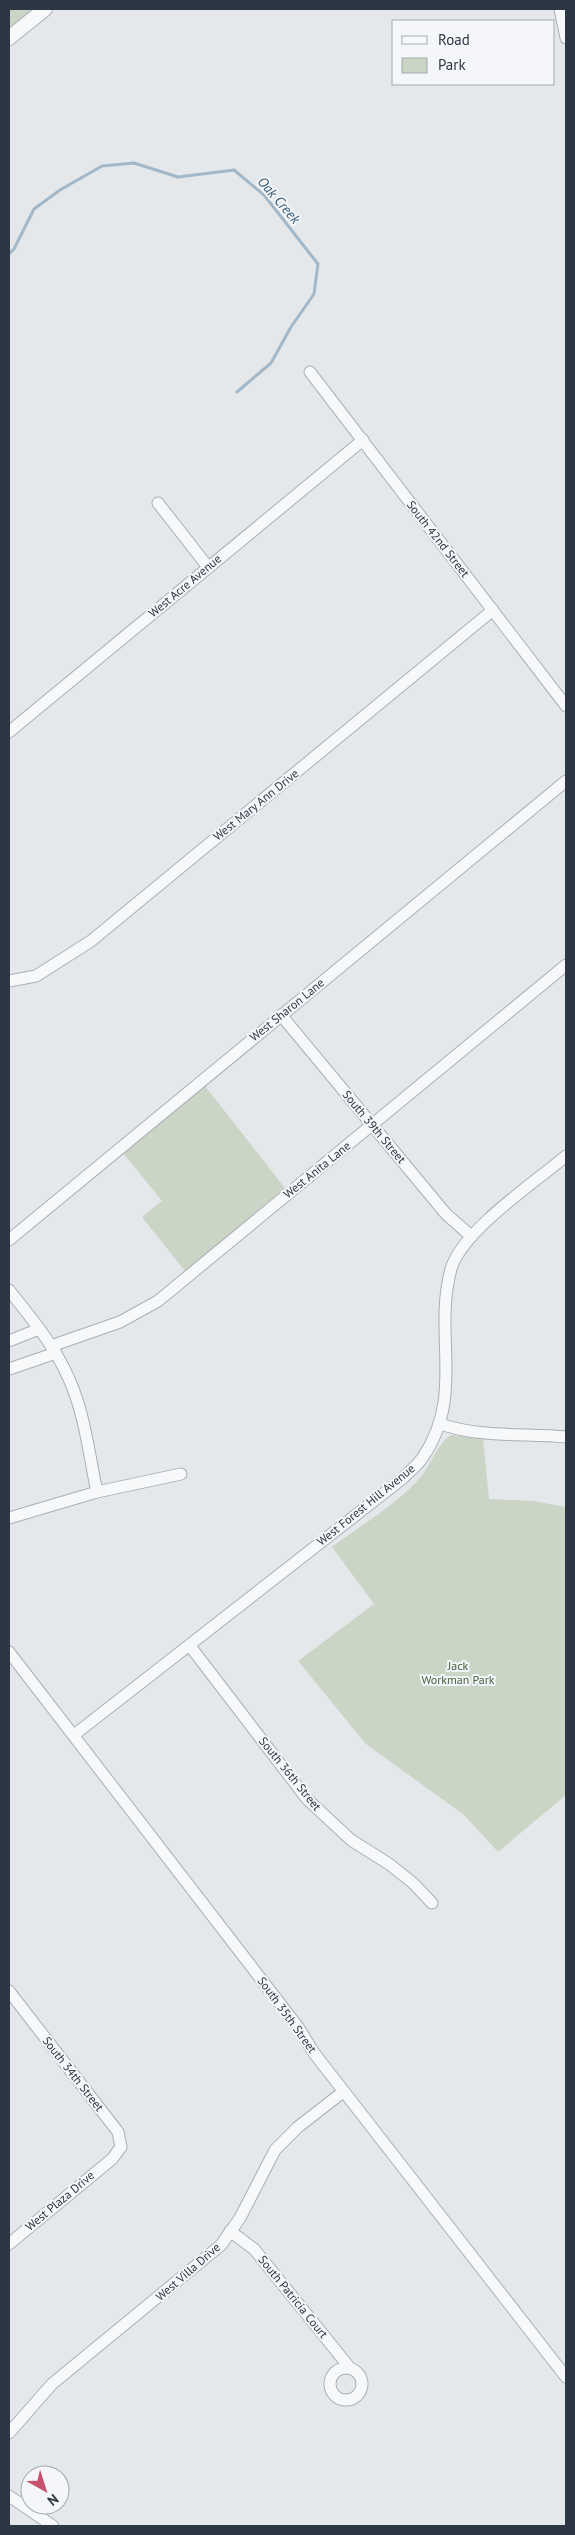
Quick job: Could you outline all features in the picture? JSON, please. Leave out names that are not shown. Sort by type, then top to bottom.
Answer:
[{"type":"street","points":[[9,38],[45,9]]},
{"type":"street","points":[[560,9],[566,38]]},
{"type":"street","name":"South 42nd Street","points":[[310,372],[566,706]]},
{"type":"street","name":"West Acre Avenue","points":[[9,732],[363,440]]},
{"type":"street","points":[[158,503],[208,567]]},
{"type":"street","name":"West Mary Ann Drive","points":[[9,980],[36,976],[91,941],[493,610]]},
{"type":"street","name":"West Sharon Lane","points":[[9,1240],[566,781]]},
{"type":"street","name":"West Anita Lane","points":[[9,1368],[146,1310],[566,965]]},
{"type":"street","name":"South 39th Street","points":[[281,1015],[446,1214],[470,1236]]},
{"type":"street","name":"West Forest Hill Avenue","points":[[74,1735],[402,1479],[423,1458],[441,1424],[447,1383],[445,1317],[452,1268],[470,1236],[566,1156]]},
{"type":"street","points":[[9,1290],[54,1349],[70,1381],[79,1407],[96,1492]]},
{"type":"street","points":[[9,1341],[39,1329]]},
{"type":"street","points":[[441,1424],[480,1434],[524,1433],[566,1437]]},
{"type":"street","points":[[9,1518],[96,1492],[182,1474]]},
{"type":"street","name":"South 36th Street","points":[[190,1646],[307,1799],[324,1818],[351,1840],[389,1864],[413,1883],[432,1903]]},
{"type":"street","name":"South 35th Street","points":[[9,1652],[298,2027],[314,2053],[343,2092],[566,2377]]},
{"type":"street","name":"South 34th Street","points":[[9,1991],[13,2005],[118,2132],[121,2147],[112,2159]]},
{"type":"street","name":"West Villa Drive","points":[[9,2433],[52,2384],[213,2251],[240,2218],[275,2150],[298,2127],[343,2092]]},
{"type":"street","name":"West Plaza Drive","points":[[9,2244],[112,2159]]},
{"type":"street","name":"South Patricia Court","points":[[230,2231],[254,2249],[350,2368]]},
{"type":"street","points":[[9,2496],[53,2526]]},
{"type":"green space","points":[[9,9],[34,9],[9,30]]},
{"type":"green space","points":[[205,1086],[285,1188],[185,1271],[142,1217],[162,1201],[123,1153]]},
{"type":"green space","name":"Jack Workman Park","points":[[452,1435],[483,1439],[489,1499],[533,1501],[566,1507],[566,1795],[498,1852],[464,1815],[366,1744],[298,1661],[374,1604],[332,1547],[404,1494],[423,1474],[444,1441]]},
{"type":"waterway","name":"Oak Creek","points":[[9,254],[14,249],[34,209],[60,190],[102,166],[134,163],[178,177],[234,170],[264,195],[318,264],[314,294],[291,327],[271,363],[237,392]]}]
